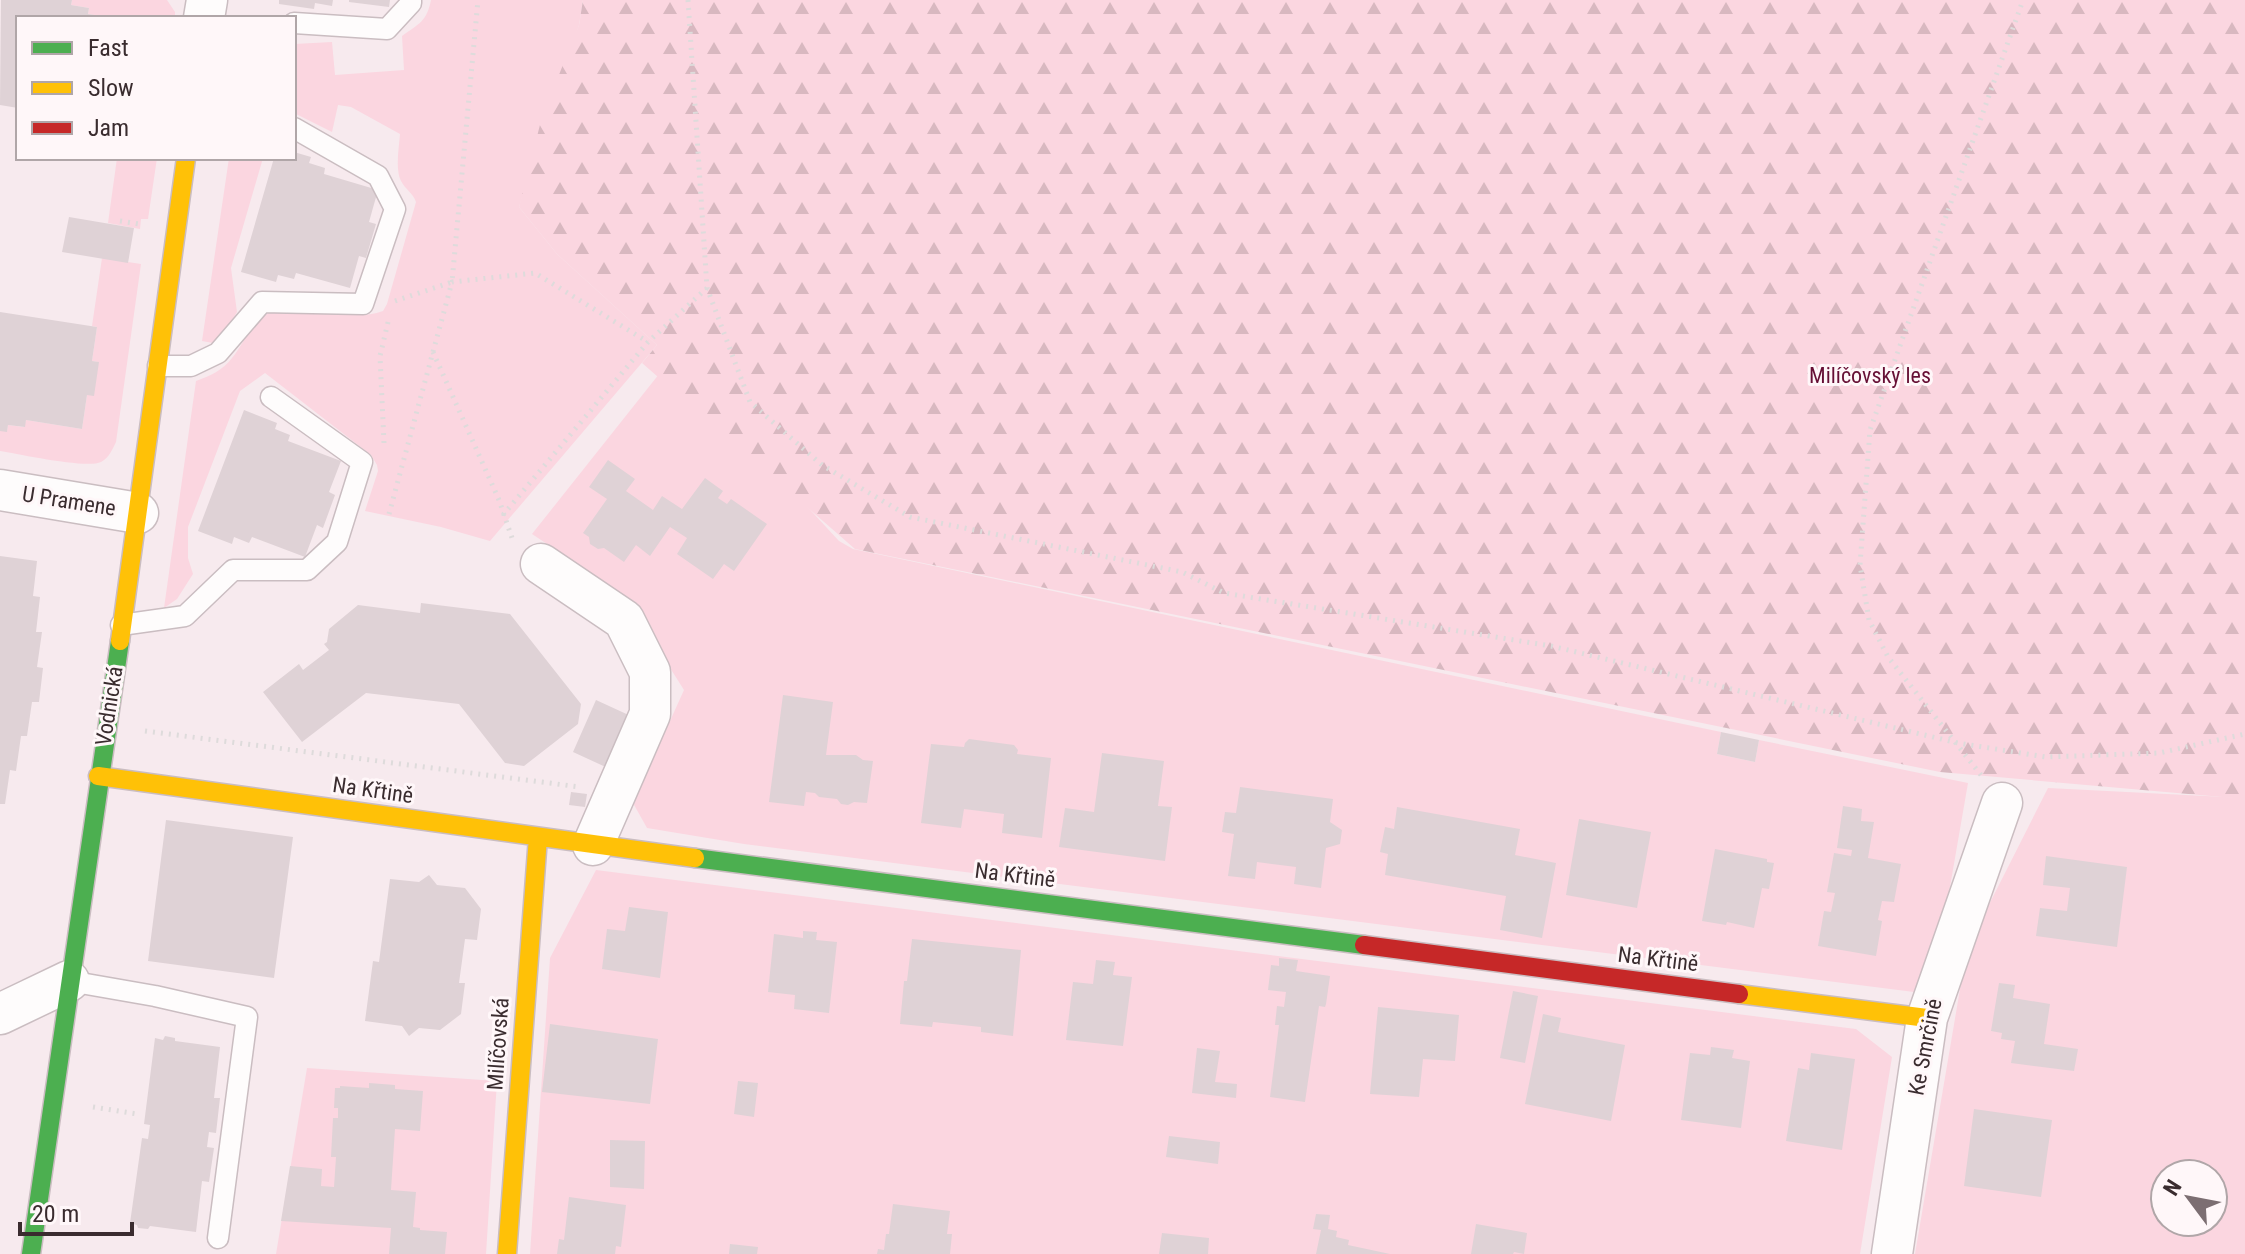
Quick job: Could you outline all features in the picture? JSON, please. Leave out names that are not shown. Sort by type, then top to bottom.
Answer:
[{"type":"street","name":"Vodnická","points":[[31,1254],[186,160]]},
{"type":"street","name":"U Pramene","points":[[0,490],[138,513]]},
{"type":"street","points":[[541,564],[624,620],[650,672],[650,714],[593,845]]},
{"type":"street","name":"Na Křtině","points":[[98,776],[593,845],[1927,1018]]},
{"type":"street","name":"Ke Smrčině","points":[[1892,1254],[1927,1018],[2002,803]]},
{"type":"street","name":"Milíčovská","points":[[507,1254],[538,837]]},
{"type":"street","points":[[0,1014],[69,981]]},
{"type":"lane","points":[[296,23],[387,29],[411,0]]},
{"type":"lane","points":[[158,366],[191,366],[218,353],[262,302],[363,304],[395,209],[378,176],[296,129]]},
{"type":"lane","points":[[121,625],[185,616],[233,570],[307,570],[337,542],[362,462],[271,397]]},
{"type":"lane","points":[[69,981],[247,1017],[218,1238]]},
{"type":"path","points":[[389,514],[452,282],[478,0]]},
{"type":"path","points":[[688,0],[707,288],[750,402],[822,465],[910,517],[1182,572],[1224,593],[1551,646],[1958,743],[2046,757],[2159,753],[2245,734]]},
{"type":"path","points":[[2002,803],[1888,657],[1869,620],[1860,565],[1870,430],[2023,0]]},
{"type":"path","points":[[363,304],[393,302],[452,282],[535,273],[648,342]]},
{"type":"path","points":[[433,352],[503,515],[648,342],[707,288]]},
{"type":"path","points":[[362,462],[382,461],[380,356],[393,302]]},
{"type":"path","points":[[212,739],[617,791]]},
{"type":"green space","points":[[72,0],[167,0],[175,16],[100,16],[88,14],[89,8],[71,5]]},
{"type":"green space","points":[[431,0],[583,0],[579,25],[519,207],[557,254],[657,345],[490,541],[365,511],[378,471],[371,455],[265,373],[240,391],[188,527],[188,558],[193,574],[177,599],[164,608],[196,381],[225,366],[259,320],[272,312],[299,309],[356,315],[383,311],[416,202],[399,176],[400,134],[351,107],[338,105],[332,132],[296,114],[296,44],[332,42],[335,75],[404,70],[402,36],[418,25]]},
{"type":"green space","name":"Milíčovský les","points":[[583,0],[2245,0],[2245,799],[1940,772],[855,549],[642,363],[657,345],[557,254],[519,207],[542,117],[579,25]]},
{"type":"green space","points":[[117,160],[157,160],[148,219],[141,219],[140,229],[108,223]]},
{"type":"green space","points":[[229,160],[262,160],[231,268],[237,312],[223,336],[213,343],[202,341]]},
{"type":"green space","points":[[102,258],[141,264],[116,442],[112,451],[104,460],[93,464],[0,451],[0,430],[7,431],[8,425],[24,427],[26,420],[82,429],[87,395],[98,362],[92,361],[97,327],[92,326]]},
{"type":"green space","points":[[671,359],[839,541],[853,549],[1721,732],[1717,754],[1755,762],[1759,740],[1968,783],[1934,979],[1929,990],[1914,992],[744,844],[647,828],[633,803],[684,690],[624,595],[532,534]]},
{"type":"green space","points":[[2048,788],[2245,798],[2245,1254],[1915,1254],[1967,948]]},
{"type":"green space","points":[[596,870],[1856,1029],[1892,1057],[1860,1254],[530,1254],[550,958]]},
{"type":"green space","points":[[307,1068],[497,1081],[486,1254],[276,1254]]},
{"type":"building","points":[[1,0],[72,0],[71,5],[89,8],[88,14],[101,16],[16,16],[16,108],[0,105]]},
{"type":"building","points":[[279,0],[333,0],[332,6],[315,3],[314,9],[279,4]]},
{"type":"building","points":[[349,0],[390,0],[389,7]]},
{"type":"building","points":[[296,153],[311,157],[309,163],[325,168],[324,174],[378,190],[369,222],[376,224],[366,258],[359,256],[350,288],[296,273],[294,279],[278,275],[276,282],[241,272],[273,160],[296,160]]},
{"type":"building","points":[[69,217],[134,228],[128,263],[62,252]]},
{"type":"building","points":[[0,312],[97,327],[92,361],[99,362],[94,396],[87,395],[82,429],[26,420],[25,427],[8,425],[7,432],[0,431]]},
{"type":"building","points":[[244,410],[277,423],[275,429],[290,435],[288,441],[341,461],[329,492],[335,495],[323,528],[317,525],[305,557],[252,537],[249,543],[234,537],[232,544],[198,531]]},
{"type":"building","points":[[608,460],[635,479],[626,491],[653,510],[662,496],[682,509],[705,478],[723,491],[718,498],[727,504],[731,499],[767,524],[734,571],[724,564],[713,579],[677,554],[687,538],[670,527],[650,556],[636,545],[624,562],[604,548],[598,549],[590,544],[589,537],[583,533],[607,499],[589,487]]},
{"type":"building","points":[[0,556],[37,561],[33,596],[40,597],[36,632],[42,632],[37,667],[43,668],[39,702],[32,702],[27,736],[21,736],[16,771],[10,770],[5,804],[0,804]]},
{"type":"building","points":[[421,603],[510,614],[581,704],[578,724],[524,766],[505,763],[459,704],[366,693],[302,742],[263,692],[299,664],[303,670],[329,650],[324,644],[329,629],[358,605],[420,613]]},
{"type":"building","points":[[783,695],[833,702],[826,755],[856,755],[873,761],[867,803],[841,804],[837,799],[806,792],[804,806],[769,802]]},
{"type":"building","points":[[596,700],[633,717],[610,769],[573,752]]},
{"type":"building","points":[[1721,732],[1759,740],[1755,762],[1717,754]]},
{"type":"building","points":[[969,739],[1014,745],[1017,754],[1051,758],[1042,838],[1002,833],[1004,814],[964,809],[961,828],[921,823],[931,744],[964,747]]},
{"type":"building","points":[[1102,753],[1164,761],[1158,806],[1172,807],[1165,861],[1059,847],[1065,808],[1094,812]]},
{"type":"building","points":[[1240,787],[1333,799],[1330,822],[1342,830],[1340,844],[1326,848],[1321,888],[1294,884],[1296,867],[1257,862],[1255,879],[1228,876],[1234,834],[1222,832],[1225,812],[1236,813]]},
{"type":"building","points":[[571,792],[587,794],[585,807],[569,805]]},
{"type":"building","points":[[1843,806],[1862,809],[1861,821],[1874,822],[1868,858],[1901,864],[1894,902],[1882,901],[1876,956],[1818,946],[1824,911],[1831,912],[1835,893],[1827,892],[1834,853],[1851,856],[1852,850],[1837,848]]},
{"type":"building","points":[[1397,807],[1520,829],[1515,855],[1556,863],[1542,938],[1500,930],[1506,896],[1385,875],[1388,854],[1380,852],[1385,827],[1394,829]]},
{"type":"building","points":[[1579,819],[1651,832],[1637,908],[1566,895]]},
{"type":"building","points":[[166,820],[293,837],[274,978],[148,961]]},
{"type":"building","points":[[1715,849],[1774,863],[1769,889],[1762,888],[1754,928],[1702,921]]},
{"type":"building","points":[[2046,856],[2127,867],[2117,947],[2036,936],[2040,908],[2067,911],[2070,888],[2043,885]]},
{"type":"building","points":[[429,875],[437,885],[465,888],[481,909],[477,940],[465,939],[459,983],[465,983],[461,1014],[440,1030],[419,1028],[409,1036],[402,1026],[365,1021],[373,961],[379,962],[390,879],[419,882]]},
{"type":"building","points":[[629,907],[668,912],[660,978],[602,969],[607,929],[625,931]]},
{"type":"building","points":[[803,931],[817,932],[816,940],[837,942],[829,1013],[794,1009],[795,995],[768,992],[774,934],[803,938]]},
{"type":"building","points":[[912,939],[1021,950],[1013,1036],[981,1032],[981,1027],[933,1022],[932,1027],[900,1024]]},
{"type":"building","points":[[1279,958],[1298,960],[1296,971],[1330,976],[1325,1007],[1319,1006],[1305,1102],[1270,1097],[1279,1025],[1275,1025],[1277,1006],[1284,1007],[1286,992],[1268,990],[1271,965],[1279,966]]},
{"type":"building","points":[[1096,960],[1115,962],[1113,975],[1132,977],[1123,1046],[1066,1040],[1073,982],[1093,984]]},
{"type":"building","points":[[1999,983],[2015,985],[2013,998],[2050,1004],[2044,1044],[2078,1049],[2074,1071],[2011,1063],[2015,1041],[2001,1039],[2002,1033],[1991,1031]]},
{"type":"building","points":[[1513,991],[1538,996],[1525,1063],[1500,1058]]},
{"type":"building","points":[[1378,1007],[1459,1015],[1455,1061],[1423,1059],[1419,1097],[1370,1094]]},
{"type":"building","points":[[1543,1014],[1561,1018],[1558,1032],[1625,1045],[1611,1121],[1525,1104]]},
{"type":"building","points":[[550,1024],[658,1039],[650,1104],[542,1092]]},
{"type":"building","points":[[165,1036],[175,1038],[175,1041],[220,1047],[214,1098],[220,1098],[216,1133],[209,1132],[207,1147],[214,1148],[209,1182],[202,1181],[196,1232],[150,1226],[148,1229],[138,1228],[130,1223],[142,1138],[148,1139],[150,1125],[144,1124],[155,1038],[163,1040]]},
{"type":"building","points":[[1711,1047],[1734,1050],[1732,1058],[1750,1061],[1741,1128],[1681,1120],[1690,1053],[1710,1055]]},
{"type":"building","points":[[1197,1048],[1220,1051],[1215,1082],[1237,1084],[1236,1098],[1192,1093]]},
{"type":"building","points":[[1811,1053],[1855,1059],[1842,1150],[1786,1141],[1798,1068],[1809,1070]]},
{"type":"building","points":[[738,1081],[758,1083],[754,1117],[734,1114]]},
{"type":"building","points":[[369,1083],[423,1091],[420,1131],[395,1129],[391,1190],[416,1192],[413,1227],[447,1232],[445,1254],[389,1254],[391,1228],[281,1221],[290,1166],[322,1169],[321,1186],[334,1187],[336,1157],[331,1157],[333,1118],[338,1118],[338,1108],[334,1108],[335,1088],[369,1088]]},
{"type":"building","points":[[1974,1109],[2052,1120],[2041,1197],[1964,1186]]},
{"type":"building","points":[[1169,1136],[1220,1142],[1218,1164],[1166,1157]]},
{"type":"building","points":[[610,1140],[645,1141],[644,1189],[610,1187]]},
{"type":"building","points":[[569,1197],[626,1205],[621,1247],[616,1246],[615,1254],[557,1254],[559,1239],[564,1240]]},
{"type":"building","points":[[893,1204],[950,1211],[947,1234],[952,1234],[950,1254],[877,1254],[878,1249],[884,1250]]},
{"type":"building","points":[[1316,1214],[1330,1215],[1328,1229],[1337,1231],[1336,1237],[1349,1240],[1348,1245],[1390,1254],[1316,1254],[1321,1230],[1313,1229]]},
{"type":"building","points":[[1476,1224],[1527,1233],[1524,1254],[1471,1254]]},
{"type":"building","points":[[1162,1233],[1209,1238],[1208,1254],[1159,1254]]},
{"type":"building","points":[[730,1244],[758,1247],[757,1254],[729,1254]]},
{"type":"traffic: fast","points":[[31,1254],[120,641]]},
{"type":"traffic: fast","points":[[695,858],[1364,945]]},
{"type":"traffic: slow","points":[[120,641],[186,160]]},
{"type":"traffic: slow","points":[[98,776],[695,858]]},
{"type":"traffic: slow","points":[[507,1254],[538,837]]},
{"type":"traffic: slow","points":[[1739,994],[1927,1018]]},
{"type":"traffic: jam","points":[[1364,945],[1739,994]]}]
